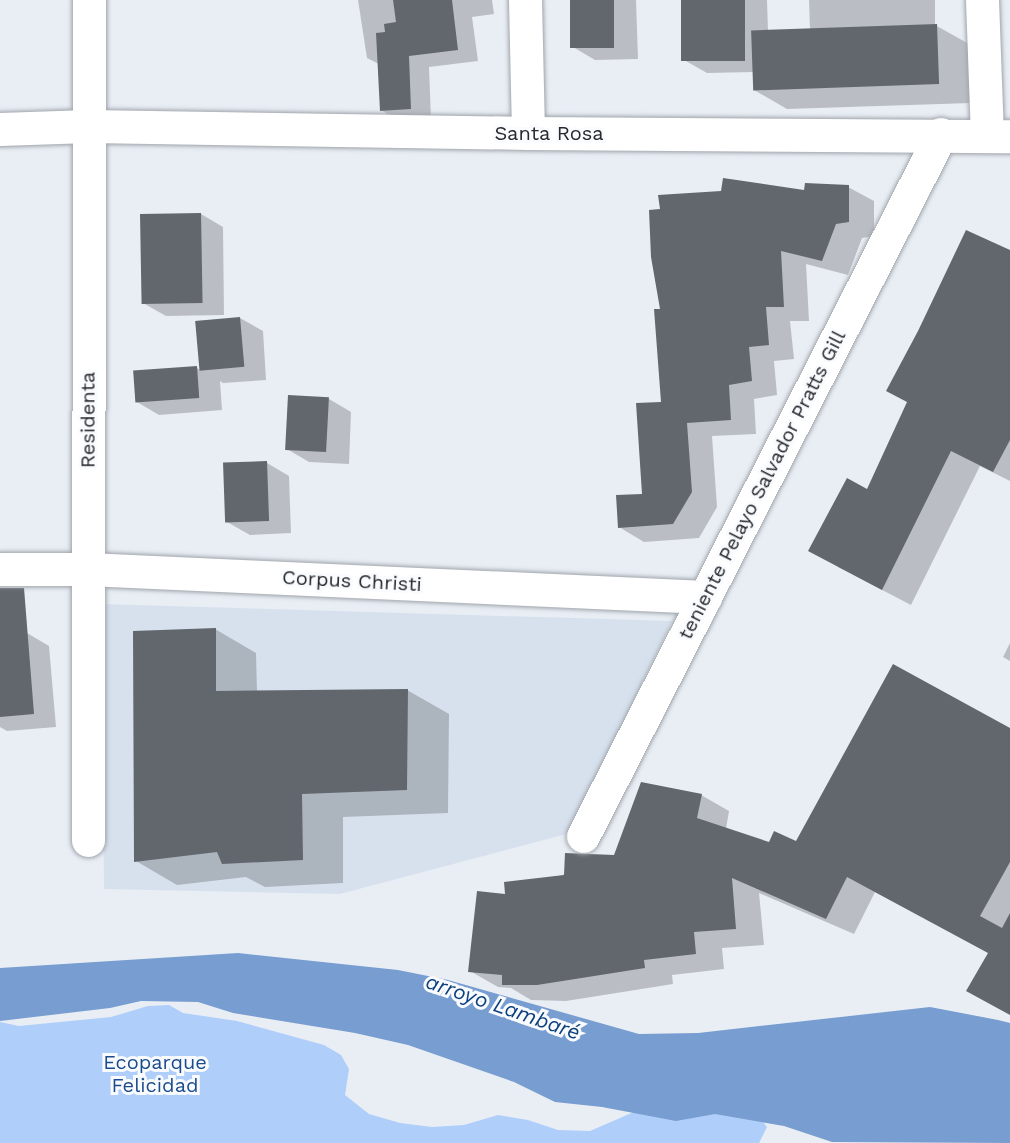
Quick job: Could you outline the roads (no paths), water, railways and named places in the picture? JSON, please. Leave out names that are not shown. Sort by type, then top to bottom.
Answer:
[{"type":"street","name":"Residenta","points":[[88,840],[89,0]]},
{"type":"street","points":[[525,0],[528,133]]},
{"type":"street","points":[[982,0],[998,135]]},
{"type":"street","name":"Santa Rosa","points":[[0,129],[88,126],[528,133],[998,135]]},
{"type":"street","name":"teniente Pelayo Salvador Pratts Gill","points":[[583,836],[940,134]]},
{"type":"street","name":"Corpus Christi","points":[[0,569],[87,569],[705,597]]},
{"type":"water","name":"arroyo Lambaré","points":[[238,953],[398,970],[448,980],[639,1034],[698,1033],[930,1007],[998,1020],[1010,1023],[1010,1143],[832,1142],[784,1126],[715,1114],[676,1121],[602,1107],[555,1102],[514,1082],[408,1045],[355,1033],[233,1013],[198,1002],[141,1001],[110,1008],[0,1021],[0,968]]},
{"type":"park label","name":"Ecoparque Felicidad","points":[[155,1074]]}]
